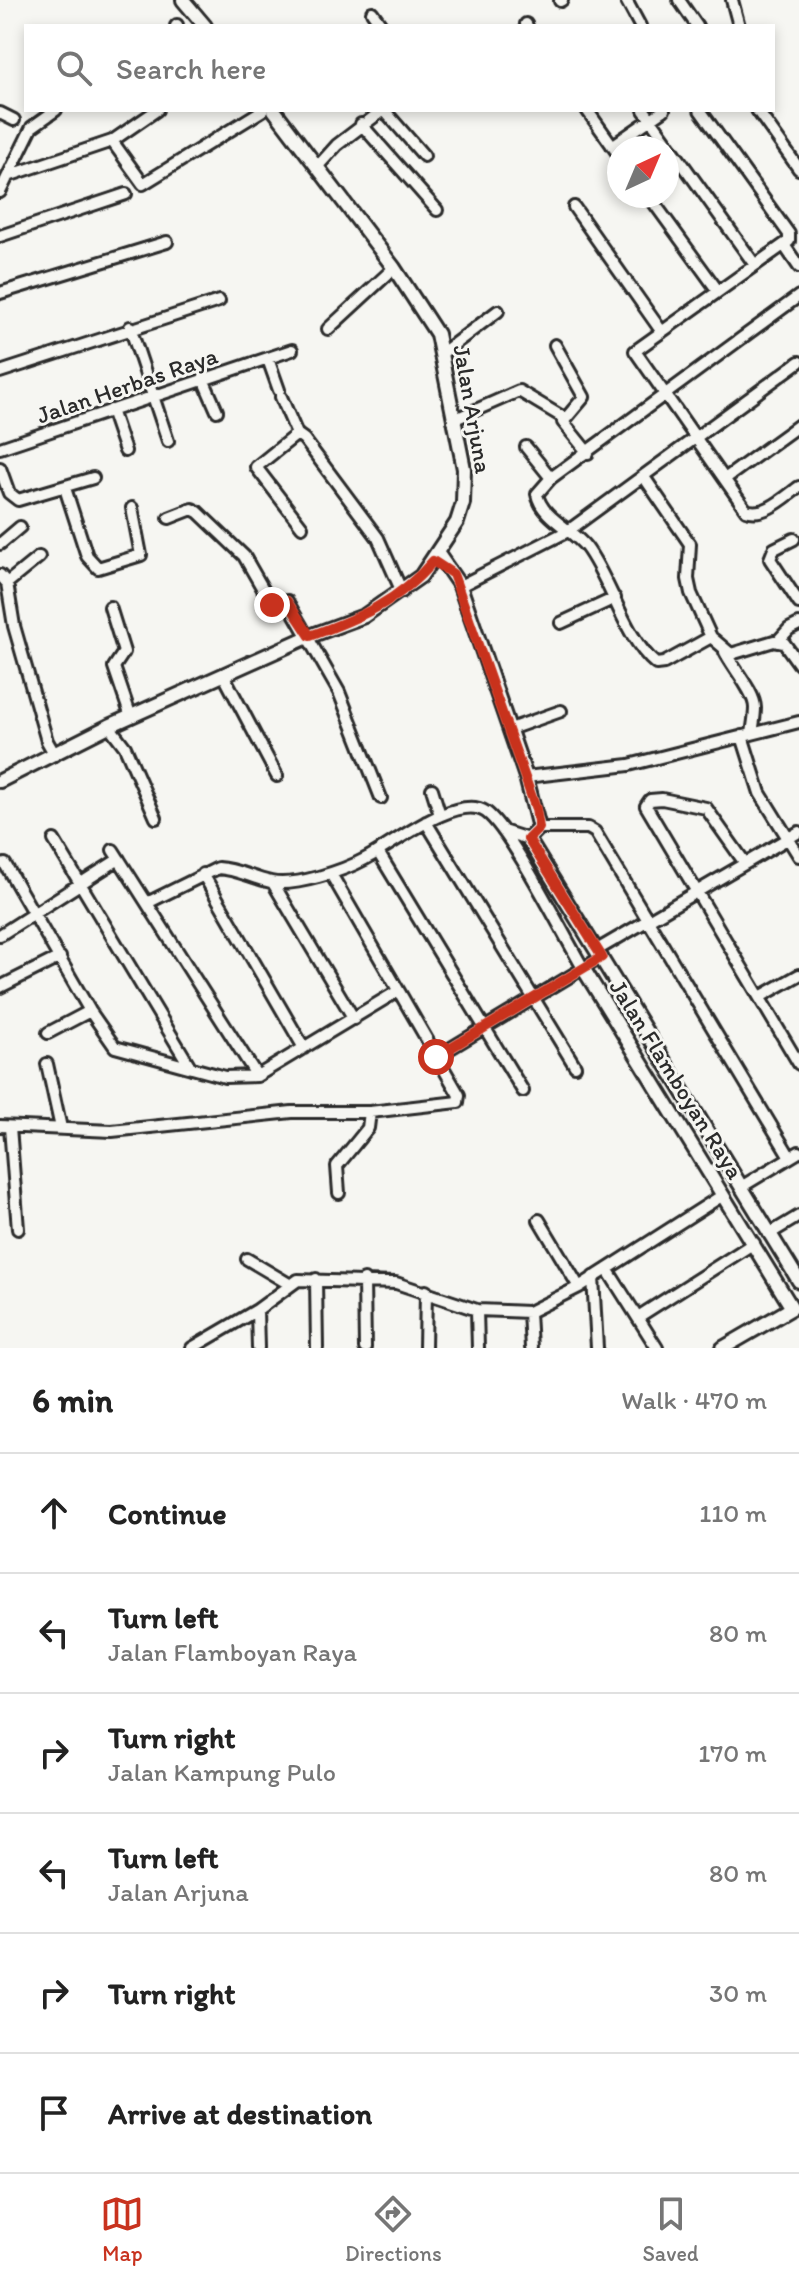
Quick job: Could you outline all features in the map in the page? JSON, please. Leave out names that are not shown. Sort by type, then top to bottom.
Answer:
[{"type":"street","points":[[183,0],[203,24]]},
{"type":"street","points":[[626,0],[639,24]]},
{"type":"street","points":[[679,0],[696,24]]},
{"type":"street","points":[[732,0],[738,24]]},
{"type":"street","points":[[372,12],[381,24]]},
{"type":"street","points":[[3,184],[32,127],[53,112]]},
{"type":"street","points":[[3,184],[112,141],[154,112]]},
{"type":"street","points":[[112,141],[143,184],[260,112]]},
{"type":"street","name":"Jalan Arjuna","points":[[0,781],[109,726],[310,636],[364,616],[402,592],[439,560],[457,522],[465,488],[441,354],[431,322],[276,112]]},
{"type":"street","points":[[318,166],[361,124],[381,112]]},
{"type":"street","points":[[386,112],[424,156]]},
{"type":"street","points":[[588,112],[607,138]]},
{"type":"street","points":[[701,112],[789,234],[784,245],[635,351],[698,437],[743,506],[752,512],[770,508],[799,487]]},
{"type":"street","points":[[758,112],[799,169]]},
{"type":"street","points":[[0,113],[14,120]]},
{"type":"street","points":[[628,136],[647,115],[755,265]]},
{"type":"street","points":[[361,124],[437,210]]},
{"type":"street","points":[[0,236],[126,194]]},
{"type":"street","points":[[574,207],[662,332]]},
{"type":"street","points":[[658,208],[718,291]]},
{"type":"street","points":[[0,293],[167,242]]},
{"type":"street","points":[[784,245],[799,267]]},
{"type":"street","points":[[328,329],[394,268]]},
{"type":"street","points":[[711,637],[664,663],[656,664],[642,649],[588,549],[538,500],[538,489],[799,296]]},
{"type":"street","points":[[0,372],[130,327],[219,301]]},
{"type":"street","points":[[441,354],[498,311]]},
{"type":"street","points":[[130,327],[168,441]]},
{"type":"street","points":[[555,345],[584,397],[564,418]]},
{"type":"street","name":"Jalan Herbas Raya","points":[[0,448],[292,350]]},
{"type":"street","points":[[268,359],[297,434],[304,439],[378,538],[402,592]]},
{"type":"street","points":[[460,586],[568,531],[799,362]]},
{"type":"street","points":[[203,379],[217,411]]},
{"type":"street","points":[[453,420],[519,391],[564,418],[569,431],[588,453]]},
{"type":"street","points":[[111,410],[125,451]]},
{"type":"street","points":[[726,478],[799,425]]},
{"type":"street","points":[[297,434],[256,467],[302,527]]},
{"type":"street","points":[[526,447],[551,478]]},
{"type":"street","points":[[0,468],[15,499],[93,478]]},
{"type":"street","points":[[644,477],[690,544],[688,579],[691,593],[711,637],[725,652],[737,677],[745,681],[755,706],[747,735],[760,793],[799,856]]},
{"type":"street","points":[[65,488],[87,556],[98,568],[141,555],[132,508]]},
{"type":"street","points":[[169,518],[192,509],[198,512],[244,556],[272,605],[287,601],[310,636],[339,692],[381,798]]},
{"type":"street","points":[[0,544],[20,527]]},
{"type":"street","points":[[794,539],[774,549],[770,559],[799,603]]},
{"type":"street","points":[[39,557],[3,579],[47,741],[55,755]]},
{"type":"street","points":[[439,560],[460,586],[526,777],[539,828]]},
{"type":"street","points":[[561,623],[615,598]]},
{"type":"street","points":[[110,607],[124,652],[114,667],[115,675],[131,717]]},
{"type":"street","points":[[725,652],[738,653],[777,642],[789,629],[799,624]]},
{"type":"street","points":[[777,642],[789,647],[799,664]]},
{"type":"street","points":[[224,676],[277,776]]},
{"type":"street","points":[[510,729],[561,711]]},
{"type":"street","points":[[526,777],[629,765],[799,722]]},
{"type":"street","points":[[109,726],[125,747],[156,818]]},
{"type":"street","points":[[432,789],[440,815]]},
{"type":"street","points":[[745,863],[708,809],[662,799],[650,800],[646,806],[799,1064]]},
{"type":"street","points":[[147,903],[218,868],[273,883],[331,874],[378,852],[440,815],[480,809],[503,831],[528,839],[539,828],[588,828],[595,832],[794,1155],[741,1187]]},
{"type":"street","points":[[426,822],[575,1066]]},
{"type":"street","name":"Jalan Flamboyan Raya","points":[[503,831],[583,968],[795,1306]]},
{"type":"street","points":[[436,1057],[583,968],[600,953],[649,922],[799,832]]},
{"type":"street","name":"Jalan Flamboyan Raya","points":[[528,839],[799,1281]]},
{"type":"street","points":[[54,840],[191,1068]]},
{"type":"street","points":[[378,852],[523,1091]]},
{"type":"street","points":[[0,935],[33,910],[80,883],[116,855],[257,1076]]},
{"type":"street","points":[[5,864],[90,1011],[109,1041],[120,1050],[241,1079],[257,1076],[398,991]]},
{"type":"street","points":[[203,874],[304,1048]]},
{"type":"street","points":[[18,1229],[5,1126],[112,1131],[292,1112],[370,1112],[458,1102],[459,1095],[331,874]]},
{"type":"street","points":[[273,883],[354,1019]]},
{"type":"street","points":[[0,987],[60,957]]},
{"type":"street","points":[[760,997],[799,975]]},
{"type":"street","points":[[48,1033],[90,1011]]},
{"type":"street","points":[[47,1064],[61,1128]]},
{"type":"street","points":[[339,1193],[337,1166],[368,1128],[370,1112]]},
{"type":"street","points":[[192,1348],[257,1310],[289,1284],[316,1279],[396,1283],[477,1310],[529,1312],[579,1287],[723,1195]]},
{"type":"street","points":[[769,1234],[799,1216]]},
{"type":"street","points":[[539,1220],[579,1287]]},
{"type":"street","points":[[638,1317],[754,1243]]},
{"type":"street","points":[[247,1259],[289,1284]]},
{"type":"street","points":[[607,1269],[657,1348]]},
{"type":"street","points":[[593,1277],[597,1348]]},
{"type":"street","points":[[316,1279],[317,1348]]},
{"type":"street","points":[[364,1280],[365,1348]]},
{"type":"street","points":[[425,1348],[426,1291]]},
{"type":"street","points":[[723,1348],[795,1306]]},
{"type":"street","points":[[257,1310],[258,1348]]},
{"type":"street","points":[[477,1310],[478,1348]]},
{"type":"street","points":[[529,1312],[531,1348]]},
{"type":"route","points":[[272,605],[287,601],[310,636],[364,616],[402,592],[433,561],[453,574],[460,586],[536,809],[539,828],[528,839],[602,957],[436,1057]]}]
